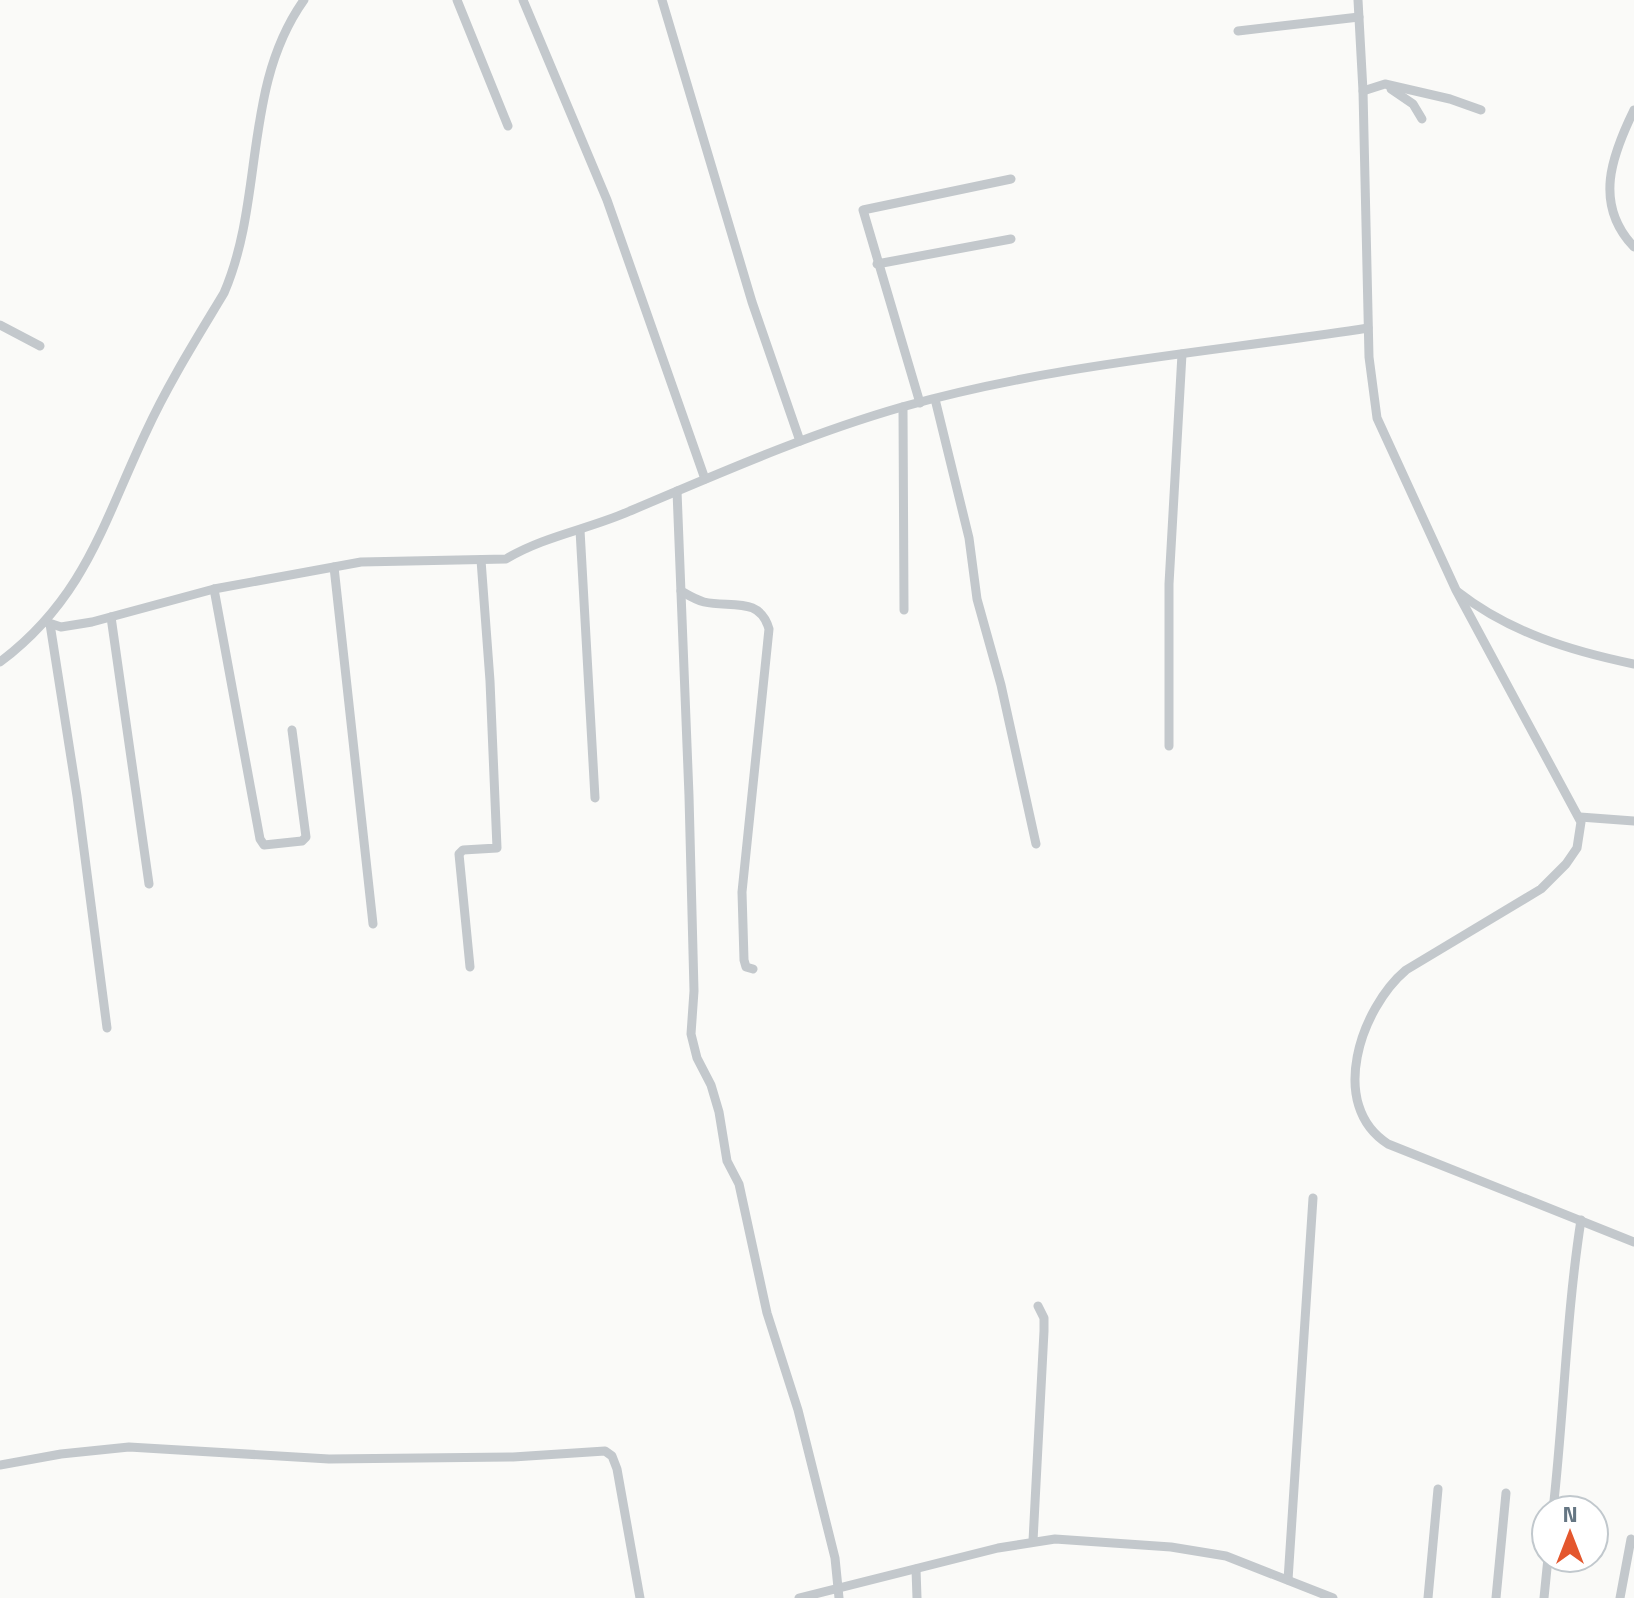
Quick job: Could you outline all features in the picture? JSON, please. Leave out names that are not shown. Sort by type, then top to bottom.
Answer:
[{"type":"street","points":[[0,662],[48,623],[81,573],[147,430],[233,272],[247,219],[264,89],[276,53],[304,0]]},
{"type":"street","points":[[457,0],[508,126]]},
{"type":"street","points":[[523,0],[607,200],[705,479]]},
{"type":"street","points":[[662,0],[752,302],[800,441]]},
{"type":"street","points":[[1358,0],[1368,328],[1377,418],[1456,590],[1580,817],[1577,848],[1548,882],[1527,898],[1406,970],[1389,986],[1367,1022],[1358,1054],[1356,1077],[1359,1109],[1376,1136],[1388,1144],[1634,1242]]},
{"type":"street","points":[[1238,31],[1359,17]]},
{"type":"street","points":[[1363,91],[1385,84],[1481,110]]},
{"type":"street","points":[[1376,85],[1404,96],[1422,119]]},
{"type":"street","points":[[1634,110],[1615,149],[1609,180],[1615,217],[1625,238],[1634,247]]},
{"type":"street","points":[[920,403],[863,210],[1011,179]]},
{"type":"street","points":[[877,264],[1011,239]]},
{"type":"street","points":[[0,325],[40,346]]},
{"type":"street","points":[[48,623],[67,626],[214,589],[361,562],[506,559],[522,549],[580,530],[800,441],[903,407],[998,384],[1368,328]]},
{"type":"street","points":[[1169,746],[1169,584],[1182,354]]},
{"type":"street","points":[[935,399],[969,538],[977,599],[1001,685],[1036,844]]},
{"type":"street","points":[[903,407],[904,610]]},
{"type":"street","points":[[677,491],[694,991],[691,1034],[697,1058],[711,1085],[719,1112],[727,1161],[739,1184],[767,1313],[798,1410],[835,1558],[838,1593]]},
{"type":"street","points":[[580,530],[595,798]]},
{"type":"street","points":[[470,967],[459,854],[463,850],[497,848],[481,560]]},
{"type":"street","points":[[334,567],[373,924]]},
{"type":"street","points":[[214,589],[260,839],[264,845],[302,841],[306,837],[292,730]]},
{"type":"street","points":[[1456,590],[1492,617],[1520,631],[1634,664]]},
{"type":"street","points":[[681,591],[704,602],[756,609],[766,616],[769,629],[742,892],[744,960],[746,967],[753,969]]},
{"type":"street","points":[[111,617],[149,884]]},
{"type":"street","points":[[48,623],[77,796],[107,1028]]},
{"type":"street","points":[[1580,817],[1634,821]]},
{"type":"street","points":[[1288,1580],[1313,1198]]},
{"type":"street","points":[[1555,1494],[1569,1307],[1581,1220]]},
{"type":"street","points":[[1033,1541],[1044,1331],[1044,1318],[1038,1306]]},
{"type":"street","points":[[0,1465],[61,1454],[129,1447],[167,1447],[271,1458],[329,1459],[513,1457],[605,1451],[612,1456],[617,1469],[640,1598]]},
{"type":"street","points":[[1428,1598],[1438,1489]]},
{"type":"street","points":[[1496,1598],[1506,1493]]},
{"type":"street","points":[[799,1598],[838,1593],[916,1569],[1033,1541],[1055,1539],[1203,1551],[1226,1556],[1333,1598]]},
{"type":"street","points":[[1620,1598],[1631,1539]]},
{"type":"street","points":[[916,1569],[917,1598]]},
{"type":"street","points":[[1544,1598],[1546,1574]]}]
